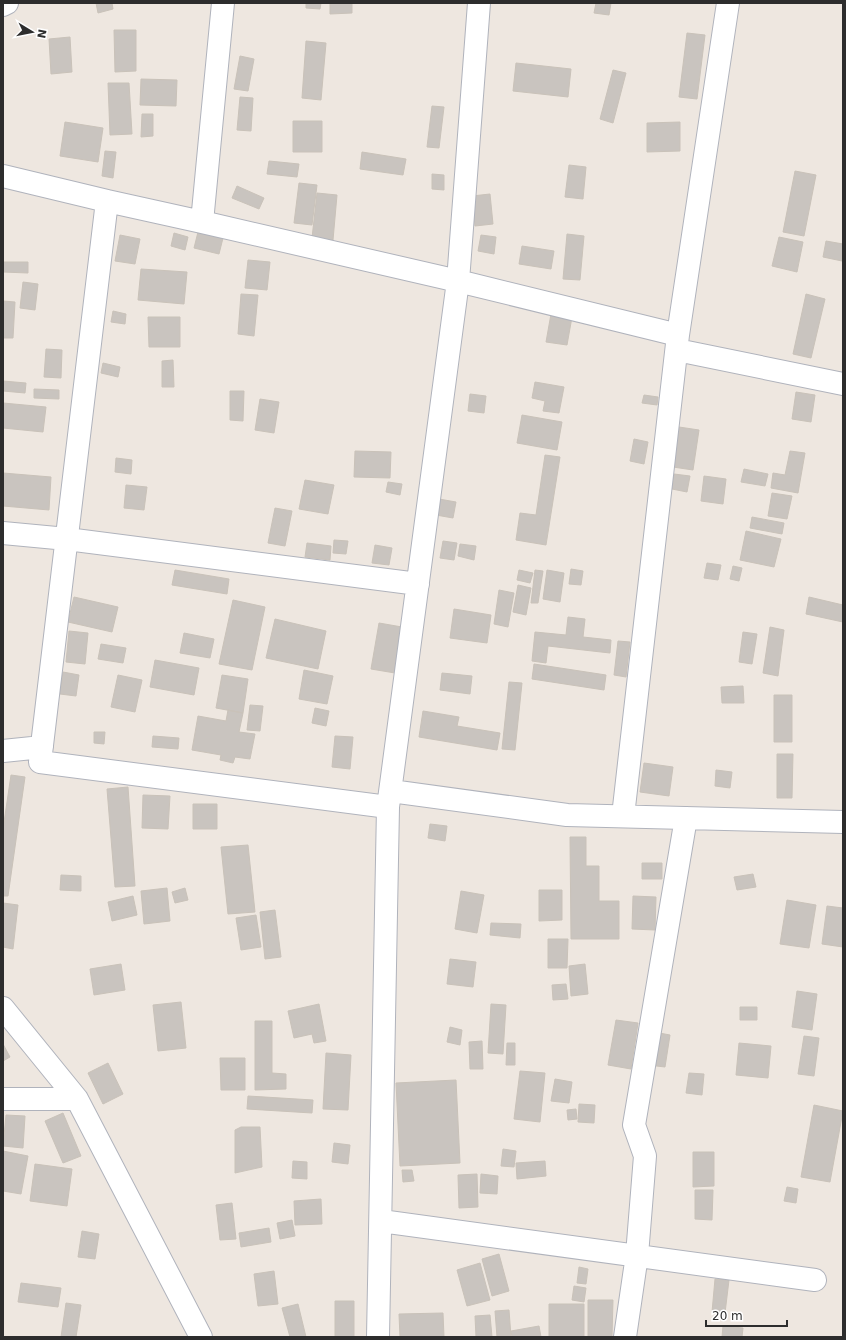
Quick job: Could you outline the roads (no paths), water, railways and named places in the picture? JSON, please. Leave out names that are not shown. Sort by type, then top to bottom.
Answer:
[{"type":"street","points":[[3,5],[7,3]]},
{"type":"street","points":[[202,222],[223,3]]},
{"type":"street","points":[[378,1337],[390,799],[458,281],[479,3]]},
{"type":"street","points":[[624,816],[677,342],[728,3]]},
{"type":"street","points":[[3,176],[458,281],[677,342],[843,384]]},
{"type":"street","points":[[107,201],[40,762],[390,799],[568,815],[843,822]]},
{"type":"street","points":[[3,533],[67,539],[418,584]]},
{"type":"street","points":[[3,751],[42,747]]},
{"type":"street","points":[[625,1337],[637,1255],[645,1156],[634,1126],[686,818]]},
{"type":"street","points":[[3,1008],[76,1099],[201,1337]]},
{"type":"street","points":[[3,1099],[76,1099]]},
{"type":"street","points":[[381,1221],[815,1280]]}]
